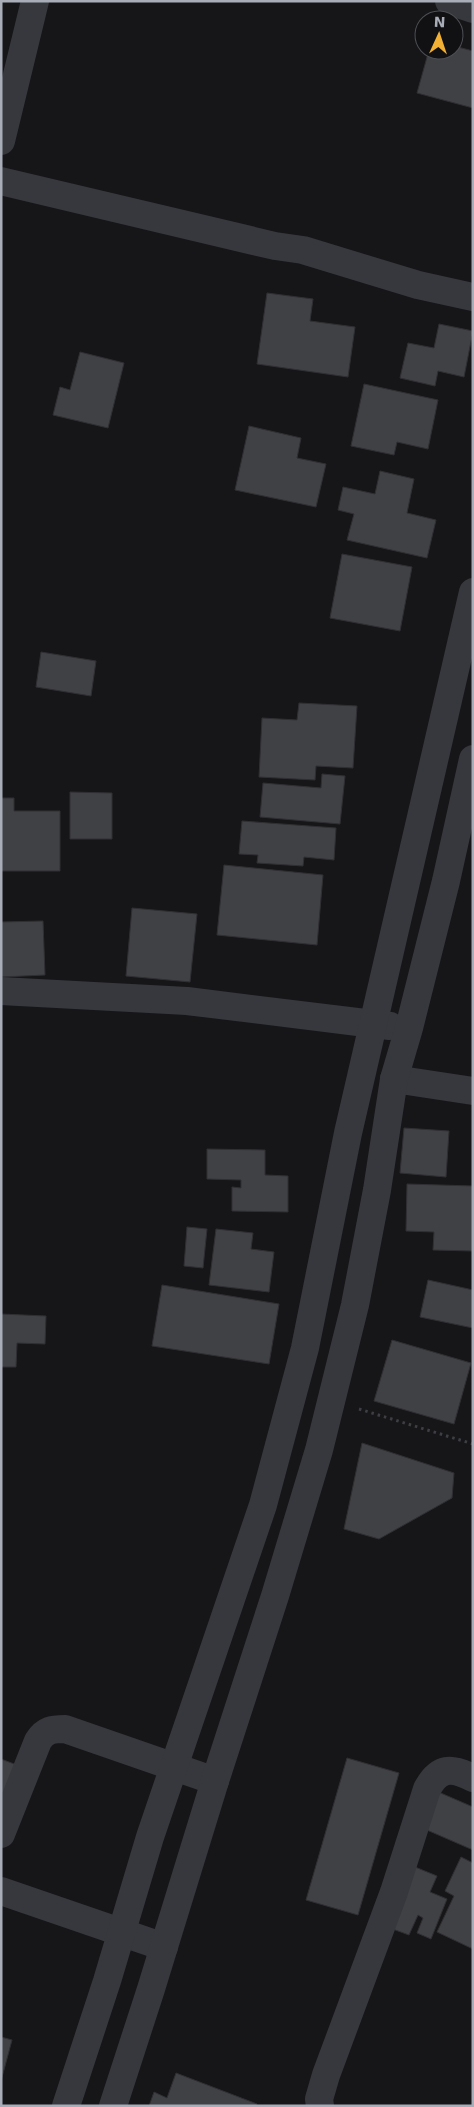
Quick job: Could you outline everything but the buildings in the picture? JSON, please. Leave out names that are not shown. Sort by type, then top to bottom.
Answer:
[{"type":"street","points":[[1,141],[35,1]]},
{"type":"street","points":[[449,1],[473,9]]},
{"type":"street","points":[[1,181],[275,246],[303,250],[418,285],[473,297]]},
{"type":"street","points":[[66,2106],[122,1933],[150,1837],[263,1505],[306,1348],[348,1133],[473,592]]},
{"type":"street","points":[[113,2106],[164,1947],[214,1781],[284,1569],[319,1450],[355,1305],[377,1190],[394,1078],[409,1028],[446,881],[473,759]]},
{"type":"street","points":[[1,991],[187,1001],[409,1028]]},
{"type":"street","points":[[394,1078],[473,1091]]},
{"type":"street","points":[[1,1834],[38,1741],[43,1732],[53,1729],[65,1729],[214,1781]]},
{"type":"street","points":[[320,2106],[318,2099],[394,1892],[427,1789],[434,1777],[441,1772],[451,1771],[473,1778]]},
{"type":"street","points":[[1,1890],[164,1947]]},
{"type":"path","points":[[330,1400],[473,1444]]}]
